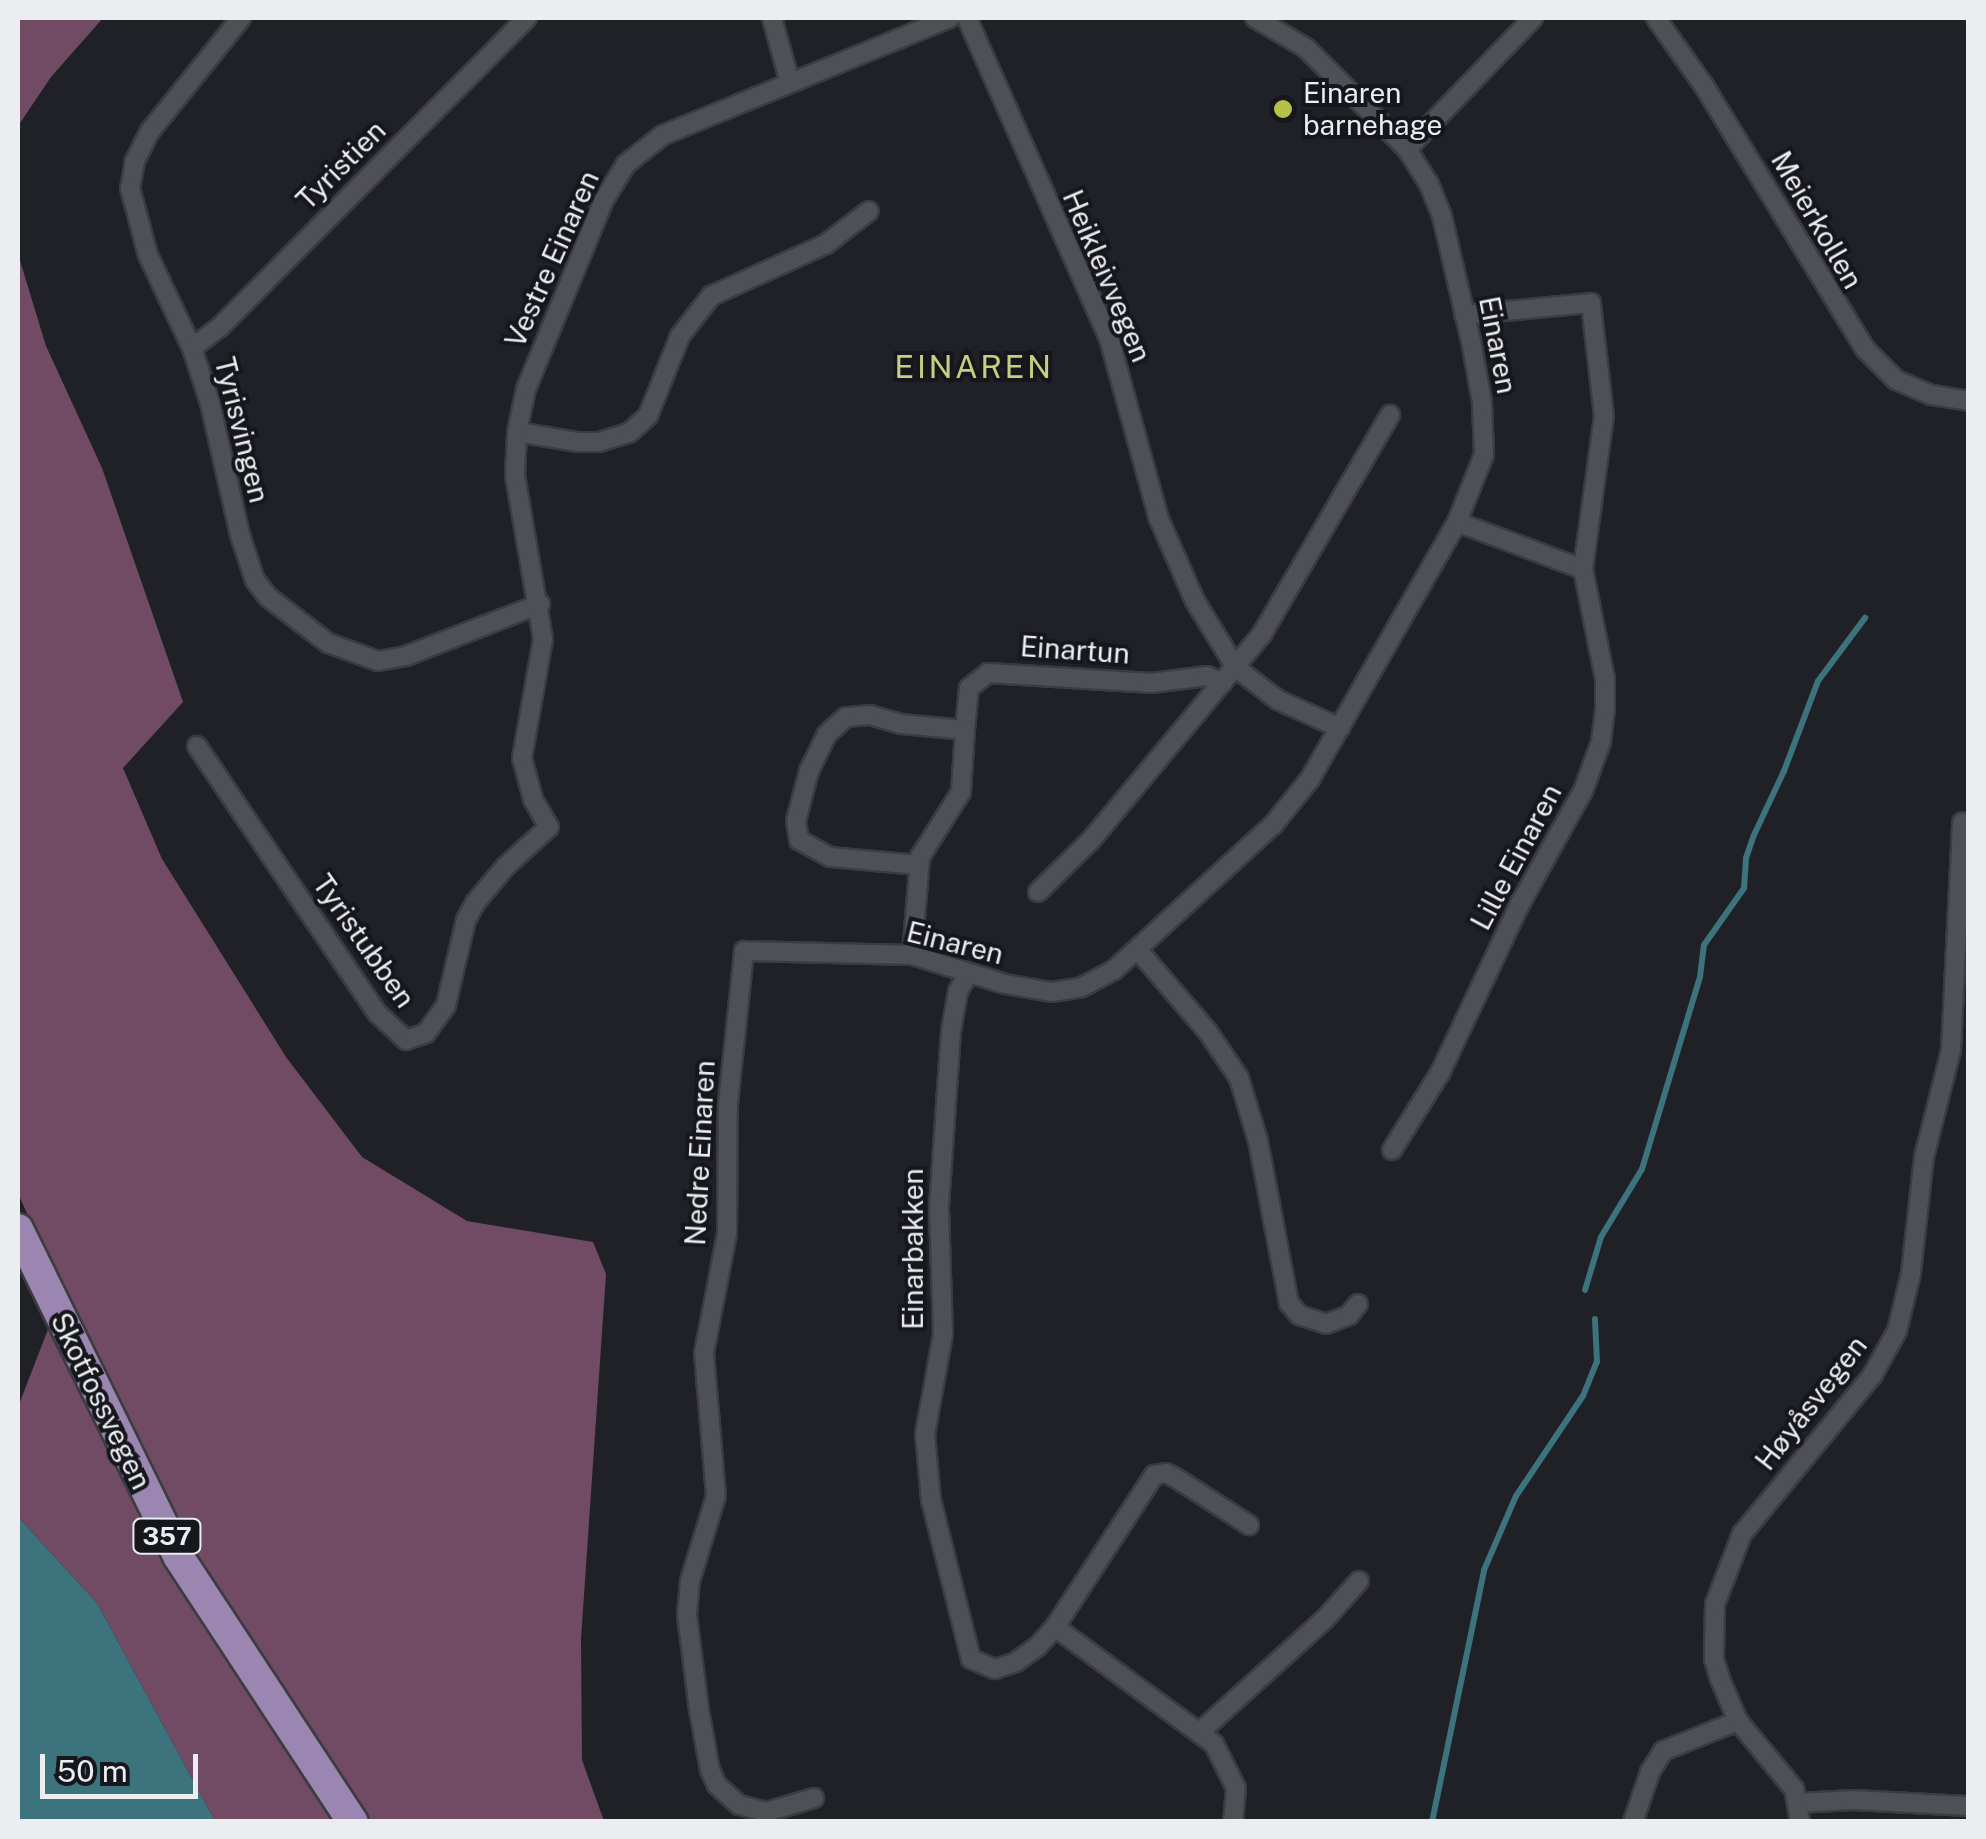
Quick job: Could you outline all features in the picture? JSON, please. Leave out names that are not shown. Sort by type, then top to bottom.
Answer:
[{"type":"main road","name":"Skotfossvegen","points":[[18,1229],[178,1556],[353,1822]]},
{"type":"street","name":"Tyrisvingen","points":[[241,18],[150,131],[131,174],[131,204],[148,255],[192,348],[210,403],[248,564],[268,597],[283,610],[328,642],[378,661],[406,656],[540,604]]},
{"type":"street","name":"Tyristien","points":[[192,348],[220,327],[527,18]]},
{"type":"street","points":[[772,18],[790,83]]},
{"type":"street","name":"Vestre Einaren","points":[[550,828],[533,799],[522,758],[543,639],[518,494],[518,432],[534,368],[604,200],[626,164],[663,135],[950,18]]},
{"type":"street","name":"Heikleivvegen","points":[[967,18],[1109,338],[1146,478],[1173,556],[1236,668]]},
{"type":"street","name":"Einaren","points":[[744,951],[912,955],[1030,989],[1068,991],[1099,980],[1138,950],[1274,825],[1310,778],[1457,522],[1477,478],[1486,432],[1442,216],[1407,148],[1306,48],[1255,18]]},
{"type":"street","points":[[1407,148],[1533,18]]},
{"type":"street","name":"Meierkollen","points":[[1656,18],[1714,102],[1847,326],[1866,350],[1896,380],[1932,395],[1968,402]]},
{"type":"street","points":[[518,432],[578,442],[599,442],[628,433],[648,416],[680,336],[711,296],[826,244],[869,210]]},
{"type":"street","name":"Lille Einaren","points":[[1392,1150],[1440,1073],[1520,904],[1593,768],[1601,742],[1605,680],[1583,569],[1604,416],[1591,303],[1465,315]]},
{"type":"street","points":[[1038,892],[1091,840],[1262,634],[1390,415]]},
{"type":"street","points":[[1457,522],[1583,569]]},
{"type":"street","points":[[1236,668],[1278,700],[1340,728]]},
{"type":"street","name":"Einartun","points":[[912,955],[919,865],[931,834],[961,792],[969,688],[988,673],[1152,683],[1207,676],[1222,683]]},
{"type":"street","points":[[919,865],[830,857],[805,846],[795,832],[809,770],[827,734],[846,717],[857,714],[965,730]]},
{"type":"street","name":"Tyristubben","points":[[197,746],[377,1013],[406,1040],[426,1032],[446,1005],[466,920],[486,887],[550,828]]},
{"type":"street","name":"Høyåsvegen","points":[[1962,822],[1951,1050],[1924,1157],[1905,1302],[1888,1353],[1742,1534],[1721,1579],[1712,1629],[1714,1659],[1738,1722],[1794,1790],[1800,1812],[1852,1800],[1968,1806]]},
{"type":"street","points":[[1138,950],[1240,1078],[1258,1141],[1289,1302],[1299,1315],[1326,1324],[1349,1314],[1358,1304]]},
{"type":"street","name":"Nedre Einaren","points":[[744,951],[728,1104],[727,1234],[704,1353],[716,1496],[687,1599],[710,1770],[728,1796],[753,1810],[778,1812],[814,1798]]},
{"type":"street","name":"Einarbakken","points":[[968,974],[954,1008],[944,1105],[939,1208],[943,1334],[927,1416],[927,1474],[971,1658],[986,1668],[1004,1667],[1026,1656],[1055,1628],[1154,1476],[1166,1473],[1176,1478],[1249,1525]]},
{"type":"street","points":[[1201,1732],[1325,1619],[1359,1580]]},
{"type":"street","points":[[1055,1628],[1201,1732],[1231,1771],[1236,1788],[1233,1822]]},
{"type":"street","points":[[1632,1822],[1663,1751],[1738,1722]]},
{"type":"shaded area","points":[[18,18],[103,18],[51,77],[18,126]]},
{"type":"shaded area","points":[[18,254],[46,346],[102,468],[183,702],[123,768],[162,859],[286,1057],[362,1157],[467,1221],[593,1242],[606,1274],[581,1639],[582,1760],[604,1821],[215,1821],[97,1603],[18,1517],[18,1407],[62,1293],[18,1193]]},
{"type":"water","points":[[18,1517],[97,1603],[215,1821],[18,1821]]},
{"type":"waterway","points":[[1585,1290],[1601,1237],[1642,1169],[1700,977],[1704,945],[1744,888],[1746,858],[1754,835],[1784,771],[1818,681],[1865,618]]},
{"type":"waterway","points":[[1432,1822],[1484,1570],[1516,1496],[1583,1396],[1597,1362],[1595,1319]]},
{"type":"place","name":"Einaren barnehage","points":[[1283,109]]},
{"type":"district","name":"EINAREN","points":[[974,367]]}]
